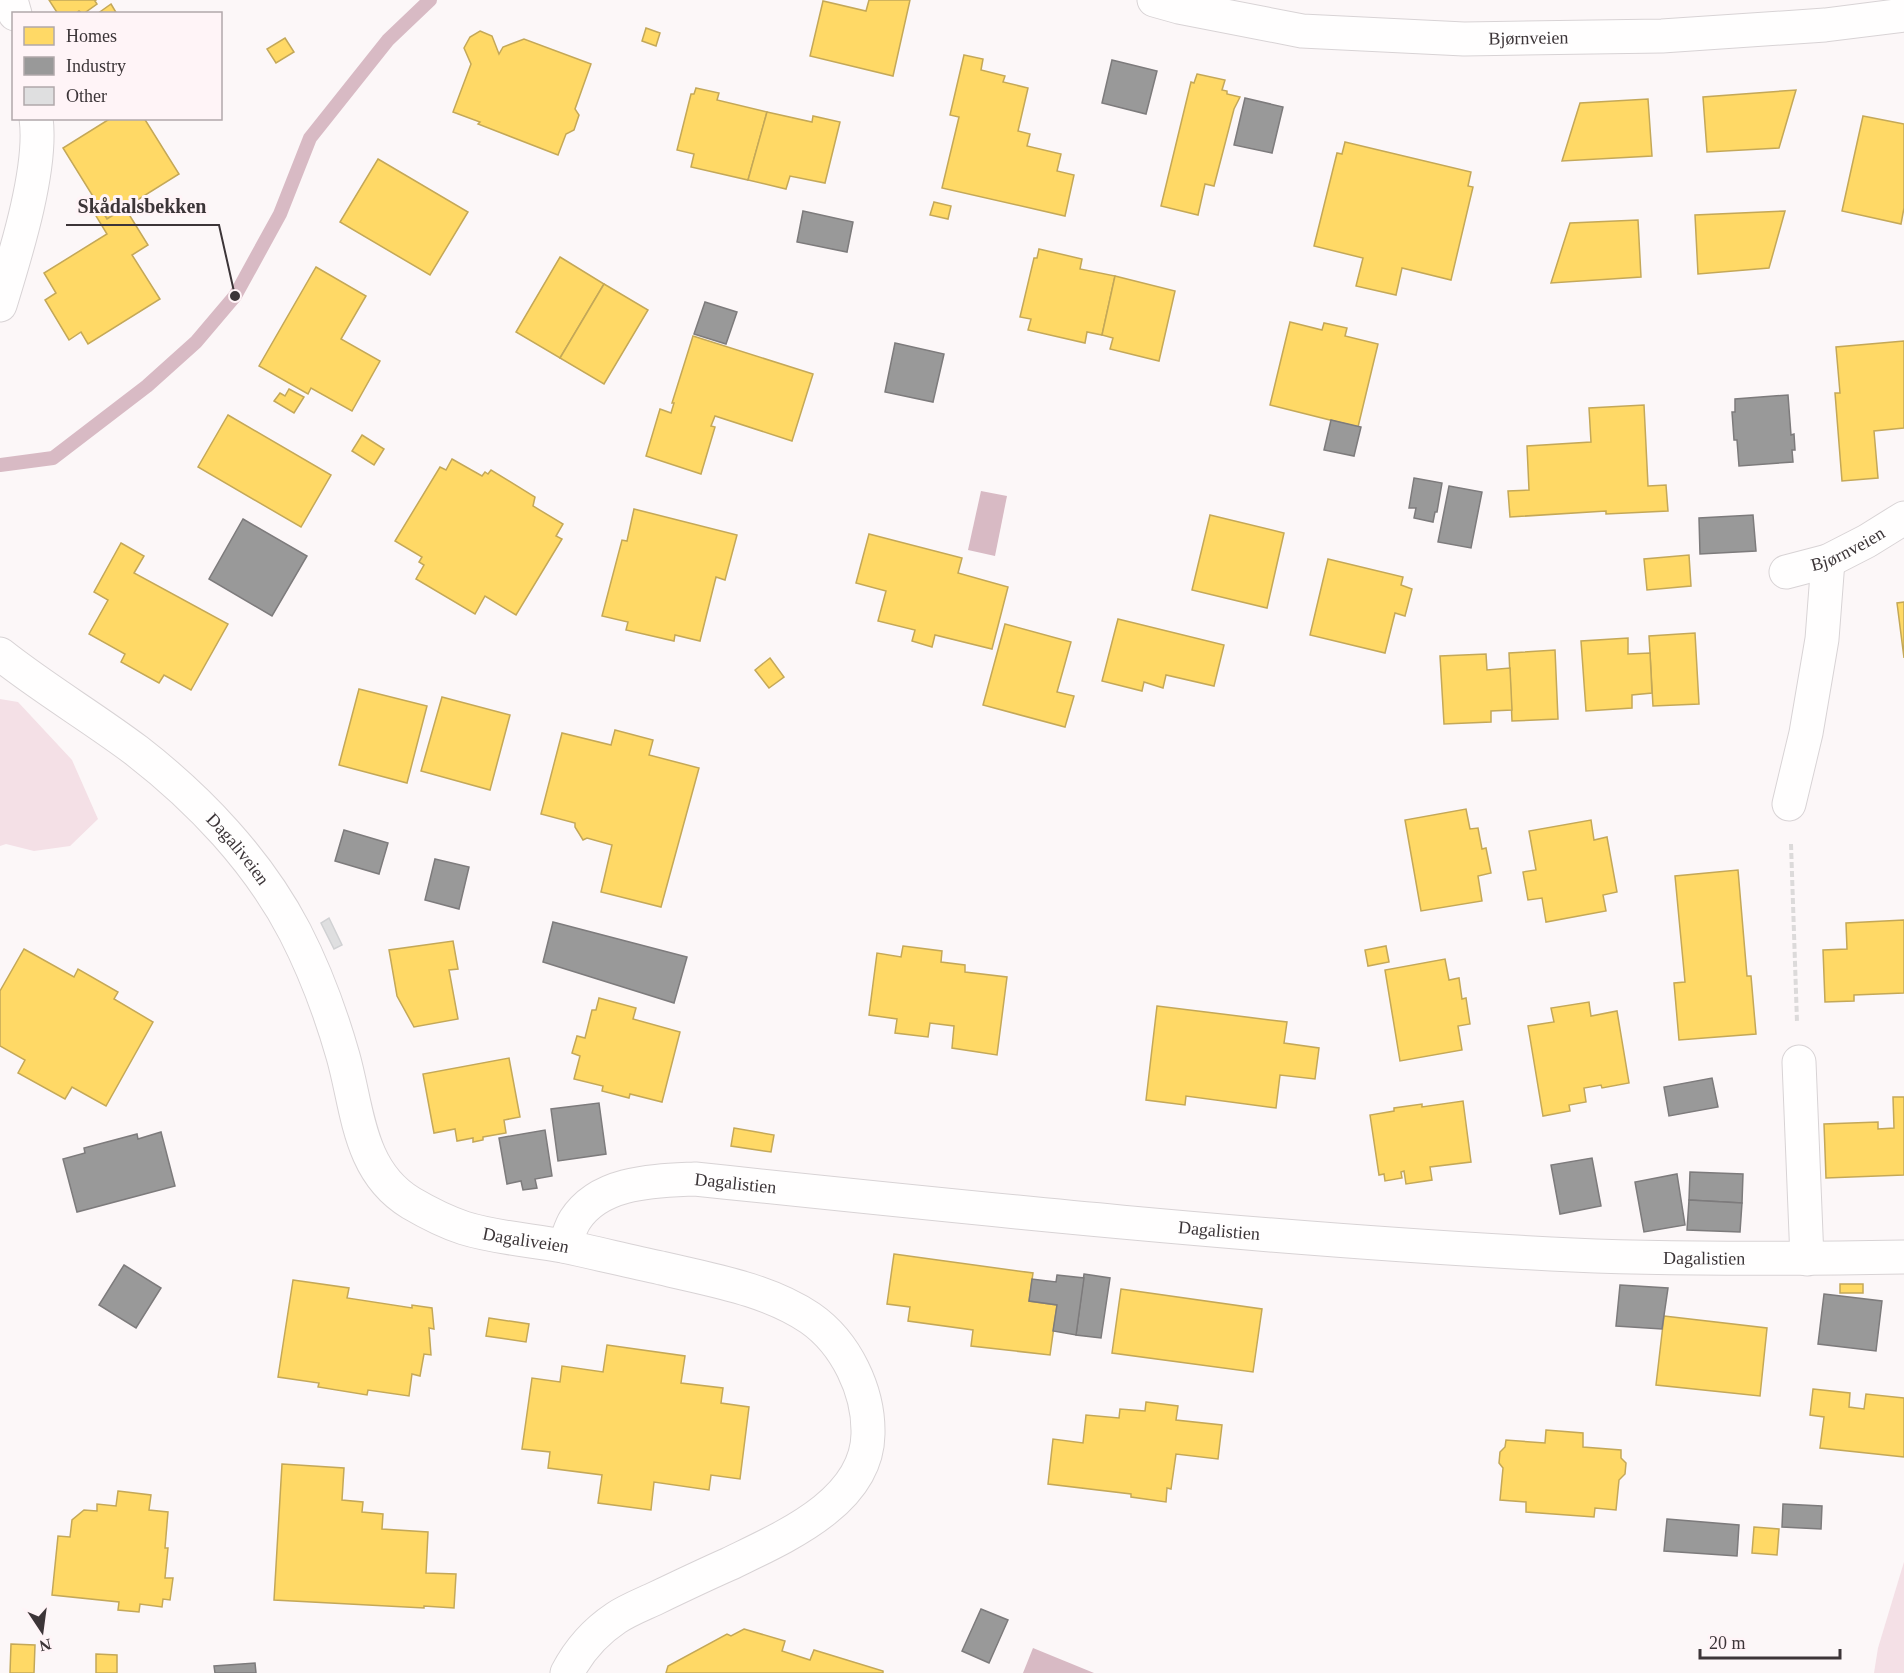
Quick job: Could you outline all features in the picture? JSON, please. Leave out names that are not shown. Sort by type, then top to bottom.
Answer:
[{"type":"street","name":"Bjørnveien","points":[[1154,0],[1302,31],[1464,39],[1662,36],[1825,25],[1904,15]]},
{"type":"street","points":[[0,305],[23,224],[35,166],[36,120]]},
{"type":"street","name":"Bjørnveien","points":[[1786,573],[1828,561],[1904,518]]},
{"type":"street","points":[[1789,804],[1806,733],[1822,639],[1828,561]]},
{"type":"street","name":"Dagaliveien","points":[[0,654],[134,748],[183,788],[220,826],[243,855],[292,928],[310,963],[344,1059],[356,1116],[369,1157],[386,1182],[405,1199],[431,1214],[465,1228],[564,1246],[729,1284],[783,1303],[812,1319],[834,1339],[849,1360],[860,1387],[868,1433],[864,1458],[851,1482],[836,1501],[811,1521],[772,1543],[619,1616],[592,1637],[575,1657],[567,1673]]},
{"type":"street","points":[[1799,1062],[1808,1258]]},
{"type":"street","name":"Dagalistien","points":[[564,1246],[575,1221],[589,1204],[605,1194],[628,1186],[656,1181],[695,1179],[1063,1217],[1312,1238],[1552,1254],[1808,1258],[1904,1257]]},
{"type":"path","points":[[1789,804],[1799,1062]]},
{"type":"shaded area","points":[[981,491],[1007,496],[995,556],[968,550]]},
{"type":"shaded area","points":[[0,699],[18,702],[72,760],[98,819],[70,846],[34,851],[6,844],[0,846]]},
{"type":"shaded area","points":[[1904,1562],[1904,1673],[1874,1673],[1878,1648]]},
{"type":"shaded area","points":[[1033,1648],[1094,1673],[1023,1673]]},
{"type":"building: Homes","points":[[49,0],[96,0],[97,4],[86,12],[57,12]]},
{"type":"building: Homes","points":[[869,0],[910,0],[893,76],[810,56],[823,1],[866,11]]},
{"type":"building: Homes","points":[[111,4],[116,12],[100,12]]},
{"type":"building: Homes","points":[[646,28],[660,33],[656,46],[642,41]]},
{"type":"building: Homes","points":[[480,31],[492,36],[499,54],[503,47],[524,39],[591,64],[575,109],[579,115],[574,130],[566,134],[558,155],[453,112],[471,64],[464,48],[470,37]]},
{"type":"building: Homes","points":[[285,38],[294,52],[276,63],[267,49]]},
{"type":"building: Homes","points":[[964,55],[983,59],[981,70],[1005,76],[1003,82],[1028,88],[1018,131],[1030,134],[1027,146],[1061,154],[1057,171],[1074,175],[1065,216],[942,188],[959,117],[950,115]]},
{"type":"building: Homes","points":[[1197,74],[1225,80],[1222,90],[1227,91],[1227,94],[1240,97],[1234,109],[1214,186],[1205,184],[1198,215],[1161,206],[1191,82],[1194,83]]},
{"type":"building: Homes","points":[[696,88],[719,93],[717,100],[767,112],[748,180],[691,167],[694,154],[677,150],[691,94],[694,94]]},
{"type":"building: Homes","points":[[1796,90],[1779,148],[1707,152],[1703,97]]},
{"type":"building: Homes","points":[[1648,99],[1652,156],[1562,161],[1580,103]]},
{"type":"building: Homes","points":[[767,112],[812,122],[813,116],[840,122],[825,183],[790,176],[786,189],[748,180]]},
{"type":"building: Homes","points":[[1863,116],[1904,124],[1904,208],[1901,224],[1842,211]]},
{"type":"building: Homes","points":[[108,120],[145,120],[179,174],[107,219],[63,148]]},
{"type":"building: Homes","points":[[1345,142],[1471,172],[1468,186],[1473,187],[1451,280],[1402,268],[1396,295],[1356,286],[1363,258],[1314,246],[1337,153],[1342,154]]},
{"type":"building: Homes","points":[[378,159],[468,212],[430,275],[340,222]]},
{"type":"building: Homes","points":[[934,202],[951,206],[948,219],[930,215]]},
{"type":"building: Homes","points":[[125,208],[148,245],[132,255],[160,299],[88,344],[81,332],[69,340],[45,300],[56,293],[44,273],[107,234],[96,216],[102,211],[107,219]]},
{"type":"building: Homes","points":[[1785,211],[1769,268],[1698,274],[1695,215]]},
{"type":"building: Homes","points":[[1638,220],[1641,277],[1551,283],[1570,223]]},
{"type":"building: Homes","points":[[1039,249],[1082,259],[1080,269],[1115,276],[1102,335],[1087,332],[1085,343],[1028,330],[1031,319],[1020,317],[1034,258],[1037,258]]},
{"type":"building: Homes","points":[[560,257],[604,284],[560,358],[516,332]]},
{"type":"building: Homes","points":[[316,267],[366,296],[341,339],[380,361],[352,411],[311,388],[308,394],[259,366]]},
{"type":"building: Homes","points":[[1115,276],[1175,291],[1159,361],[1110,349],[1113,338],[1102,335]]},
{"type":"building: Homes","points":[[604,284],[648,310],[604,384],[560,358]]},
{"type":"building: Homes","points":[[1290,322],[1322,330],[1324,323],[1347,328],[1345,336],[1378,344],[1358,427],[1270,405]]},
{"type":"building: Homes","points":[[693,336],[813,374],[792,441],[715,416],[711,426],[715,427],[701,474],[646,456],[660,409],[671,413]]},
{"type":"building: Homes","points":[[1904,341],[1904,428],[1874,431],[1878,478],[1842,481],[1835,393],[1840,393],[1836,347]]},
{"type":"building: Homes","points":[[289,389],[304,397],[294,413],[274,401],[280,393],[285,396]]},
{"type":"building: Homes","points":[[1644,405],[1648,486],[1666,485],[1668,511],[1606,514],[1606,511],[1510,517],[1508,491],[1529,490],[1527,446],[1591,442],[1589,408]]},
{"type":"building: Homes","points":[[228,415],[331,475],[301,527],[198,467]]},
{"type":"building: Homes","points":[[362,435],[384,449],[374,465],[352,451]]},
{"type":"building: Homes","points":[[452,459],[482,476],[491,470],[535,497],[533,506],[563,524],[556,536],[562,539],[516,615],[485,596],[475,614],[416,579],[424,565],[419,562],[422,557],[395,541],[440,467],[446,470]]},
{"type":"building: Homes","points":[[634,509],[737,535],[725,580],[716,577],[700,641],[675,635],[674,641],[626,630],[628,622],[602,616],[622,540],[627,541]]},
{"type":"building: Homes","points":[[1210,515],[1284,533],[1267,608],[1192,590]]},
{"type":"building: Homes","points":[[869,534],[962,558],[958,573],[1008,587],[992,649],[935,635],[932,647],[912,641],[915,630],[878,621],[886,591],[856,583]]},
{"type":"building: Homes","points":[[121,543],[144,556],[134,573],[228,624],[191,690],[164,675],[159,683],[121,662],[125,654],[89,634],[108,600],[94,592]]},
{"type":"building: Homes","points":[[1689,555],[1691,586],[1647,590],[1644,559]]},
{"type":"building: Homes","points":[[1328,559],[1403,577],[1401,585],[1412,589],[1405,616],[1395,613],[1385,653],[1310,635]]},
{"type":"building: Homes","points":[[1904,602],[1904,658],[1897,603]]},
{"type":"building: Homes","points":[[1118,619],[1224,645],[1214,686],[1166,675],[1163,688],[1144,682],[1142,691],[1102,681]]},
{"type":"building: Homes","points":[[1005,624],[1071,642],[1057,692],[1074,696],[1065,727],[983,705]]},
{"type":"building: Homes","points":[[1695,633],[1699,704],[1653,706],[1649,636]]},
{"type":"building: Homes","points":[[1628,638],[1628,654],[1650,653],[1652,693],[1632,695],[1632,708],[1586,711],[1581,641]]},
{"type":"building: Homes","points":[[1555,650],[1558,719],[1512,721],[1509,653]]},
{"type":"building: Homes","points":[[1486,654],[1487,670],[1510,668],[1512,710],[1491,711],[1491,722],[1444,724],[1440,656]]},
{"type":"building: Homes","points":[[770,658],[784,677],[769,688],[755,670]]},
{"type":"building: Homes","points":[[359,689],[427,706],[407,783],[339,765]]},
{"type":"building: Homes","points":[[442,697],[510,715],[490,790],[421,771]]},
{"type":"building: Homes","points":[[615,730],[653,740],[649,755],[699,768],[661,907],[601,892],[612,845],[587,838],[583,840],[575,823],[541,814],[562,733],[611,745]]},
{"type":"building: Homes","points":[[1466,809],[1470,829],[1478,828],[1482,849],[1486,848],[1491,873],[1478,876],[1482,901],[1421,911],[1405,820]]},
{"type":"building: Homes","points":[[1591,820],[1594,840],[1607,837],[1617,892],[1603,895],[1606,911],[1546,922],[1542,898],[1528,900],[1523,872],[1536,870],[1529,831]]},
{"type":"building: Homes","points":[[1738,870],[1747,976],[1751,976],[1756,1034],[1679,1040],[1674,983],[1685,982],[1675,876]]},
{"type":"building: Homes","points":[[1904,920],[1904,993],[1854,995],[1854,1001],[1825,1002],[1823,950],[1847,949],[1846,923]]},
{"type":"building: Homes","points":[[453,941],[458,969],[449,970],[458,1019],[414,1027],[397,996],[389,950]]},
{"type":"building: Homes","points":[[903,946],[942,951],[941,962],[965,965],[965,972],[1007,977],[997,1055],[952,1048],[954,1026],[930,1023],[928,1037],[895,1033],[897,1019],[869,1015],[877,953],[901,957]]},
{"type":"building: Homes","points":[[1386,946],[1389,962],[1368,966],[1365,950]]},
{"type":"building: Homes","points":[[24,949],[74,977],[78,969],[118,992],[114,999],[153,1022],[106,1106],[72,1087],[65,1099],[18,1073],[25,1060],[0,1046],[0,991]]},
{"type":"building: Homes","points":[[1445,959],[1449,980],[1459,978],[1462,999],[1466,998],[1470,1024],[1458,1026],[1462,1050],[1400,1061],[1385,970]]},
{"type":"building: Homes","points":[[599,998],[636,1008],[633,1019],[680,1032],[662,1102],[630,1094],[629,1098],[602,1091],[603,1086],[574,1079],[580,1056],[572,1053],[577,1036],[585,1038],[592,1010],[596,1010]]},
{"type":"building: Homes","points":[[1589,1002],[1591,1016],[1617,1011],[1629,1083],[1602,1088],[1601,1085],[1584,1088],[1586,1102],[1569,1105],[1570,1111],[1543,1116],[1528,1026],[1554,1022],[1551,1008]]},
{"type":"building: Homes","points":[[1157,1006],[1287,1022],[1284,1043],[1319,1048],[1315,1079],[1280,1075],[1276,1108],[1186,1096],[1185,1105],[1146,1100]]},
{"type":"building: Homes","points":[[509,1058],[520,1117],[504,1120],[506,1133],[483,1137],[483,1140],[473,1142],[473,1138],[457,1141],[455,1129],[434,1133],[423,1074]]},
{"type":"building: Homes","points":[[1893,1097],[1904,1097],[1904,1175],[1826,1178],[1824,1124],[1878,1122],[1878,1129],[1894,1128]]},
{"type":"building: Homes","points":[[1463,1101],[1471,1162],[1430,1167],[1432,1180],[1406,1184],[1404,1171],[1401,1172],[1402,1178],[1385,1181],[1384,1174],[1379,1175],[1370,1115],[1394,1111],[1394,1108],[1422,1104],[1422,1107]]},
{"type":"building: Homes","points":[[734,1128],[774,1135],[771,1152],[731,1146]]},
{"type":"building: Homes","points":[[894,1254],[1033,1273],[1029,1301],[1057,1305],[1050,1355],[971,1346],[973,1330],[908,1321],[910,1307],[887,1304]]},
{"type":"building: Homes","points":[[293,1280],[349,1288],[347,1298],[412,1308],[412,1305],[432,1308],[434,1329],[429,1328],[431,1355],[424,1354],[420,1376],[412,1374],[409,1396],[368,1390],[367,1395],[318,1387],[319,1383],[278,1377]]},
{"type":"building: Homes","points":[[1840,1284],[1863,1284],[1863,1293],[1840,1293]]},
{"type":"building: Homes","points":[[1121,1289],[1262,1309],[1253,1372],[1112,1353]]},
{"type":"building: Homes","points":[[1664,1316],[1767,1328],[1760,1396],[1656,1385]]},
{"type":"building: Homes","points":[[489,1318],[529,1324],[526,1342],[486,1336]]},
{"type":"building: Homes","points":[[607,1345],[685,1356],[681,1383],[723,1388],[721,1403],[749,1407],[740,1479],[711,1475],[709,1490],[654,1482],[651,1510],[598,1503],[602,1475],[548,1468],[550,1452],[522,1449],[532,1378],[560,1382],[562,1366],[603,1372]]},
{"type":"building: Homes","points":[[1813,1389],[1850,1393],[1849,1407],[1864,1409],[1866,1394],[1904,1398],[1904,1457],[1820,1448],[1824,1417],[1810,1415]]},
{"type":"building: Homes","points":[[1146,1402],[1178,1406],[1176,1420],[1222,1425],[1218,1459],[1176,1454],[1171,1489],[1167,1488],[1166,1502],[1131,1497],[1131,1494],[1048,1484],[1053,1439],[1083,1443],[1086,1415],[1119,1418],[1120,1409],[1145,1411]]},
{"type":"building: Homes","points":[[1546,1430],[1583,1433],[1583,1447],[1621,1450],[1621,1458],[1626,1463],[1625,1474],[1619,1480],[1616,1510],[1595,1508],[1594,1517],[1526,1512],[1526,1502],[1500,1500],[1503,1468],[1499,1463],[1500,1452],[1505,1447],[1506,1440],[1545,1443]]},
{"type":"building: Homes","points":[[282,1464],[344,1468],[342,1500],[363,1502],[362,1512],[383,1514],[382,1529],[428,1532],[426,1573],[456,1574],[454,1608],[274,1600]]},
{"type":"building: Homes","points":[[118,1491],[151,1495],[149,1510],[168,1512],[165,1578],[173,1578],[170,1600],[163,1599],[162,1607],[140,1604],[139,1612],[118,1610],[119,1602],[52,1595],[58,1536],[70,1537],[72,1520],[84,1510],[97,1511],[97,1504],[116,1506]]},
{"type":"building: Homes","points":[[1754,1527],[1779,1529],[1777,1555],[1752,1553]]},
{"type":"building: Homes","points":[[744,1629],[785,1641],[782,1651],[810,1660],[814,1650],[883,1671],[883,1673],[666,1673],[668,1666],[727,1634],[731,1636]]},
{"type":"building: Homes","points":[[11,1644],[35,1645],[34,1673],[10,1673]]},
{"type":"building: Homes","points":[[96,1654],[117,1655],[117,1673],[96,1673]]},
{"type":"building: Industry","points":[[1112,60],[1157,71],[1146,114],[1102,103]]},
{"type":"building: Industry","points":[[1245,98],[1283,107],[1272,153],[1234,145]]},
{"type":"building: Industry","points":[[803,211],[853,222],[847,252],[797,242]]},
{"type":"building: Industry","points":[[705,302],[737,312],[726,344],[694,334]]},
{"type":"building: Industry","points":[[895,343],[944,354],[933,402],[885,392]]},
{"type":"building: Industry","points":[[1788,395],[1791,435],[1794,434],[1793,462],[1739,466],[1732,412],[1735,412],[1735,399]]},
{"type":"building: Industry","points":[[1331,420],[1361,427],[1354,456],[1324,450]]},
{"type":"building: Industry","points":[[1414,478],[1442,483],[1433,522],[1414,518],[1416,508],[1409,508]]},
{"type":"building: Industry","points":[[1449,486],[1482,492],[1471,548],[1438,542]]},
{"type":"building: Industry","points":[[1753,515],[1756,551],[1700,554],[1699,518]]},
{"type":"building: Industry","points":[[243,519],[307,556],[272,616],[209,579]]},
{"type":"building: Industry","points":[[344,830],[388,843],[379,874],[335,861]]},
{"type":"building: Industry","points":[[435,859],[469,867],[459,909],[425,900]]},
{"type":"building: Industry","points":[[553,922],[687,957],[674,1003],[543,962]]},
{"type":"building: Industry","points":[[1712,1078],[1718,1107],[1669,1116],[1664,1087]]},
{"type":"building: Industry","points":[[599,1103],[606,1154],[558,1161],[551,1109]]},
{"type":"building: Industry","points":[[545,1130],[552,1176],[535,1179],[537,1188],[523,1190],[521,1181],[507,1184],[499,1138]]},
{"type":"building: Industry","points":[[161,1132],[175,1186],[77,1212],[63,1159],[85,1153],[84,1148],[137,1134],[138,1139]]},
{"type":"building: Industry","points":[[1592,1158],[1601,1206],[1560,1214],[1551,1165]]},
{"type":"building: Industry","points":[[1690,1172],[1743,1174],[1742,1203],[1689,1200]]},
{"type":"building: Industry","points":[[1677,1174],[1685,1225],[1644,1232],[1635,1182]]},
{"type":"building: Industry","points":[[1689,1200],[1742,1203],[1740,1232],[1687,1230]]},
{"type":"building: Industry","points":[[124,1265],[161,1288],[136,1328],[99,1305]]},
{"type":"building: Industry","points":[[1084,1274],[1110,1278],[1101,1338],[1076,1335]]},
{"type":"building: Industry","points":[[1057,1275],[1084,1278],[1076,1335],[1053,1331],[1057,1305],[1029,1301],[1032,1279],[1056,1282]]},
{"type":"building: Industry","points":[[1620,1285],[1668,1288],[1662,1329],[1616,1326]]},
{"type":"building: Industry","points":[[1824,1294],[1882,1301],[1876,1351],[1818,1344]]},
{"type":"building: Industry","points":[[1783,1504],[1822,1506],[1821,1529],[1782,1527]]},
{"type":"building: Industry","points":[[1667,1519],[1739,1525],[1737,1556],[1664,1551]]},
{"type":"building: Industry","points":[[981,1609],[1008,1620],[989,1663],[962,1651]]},
{"type":"building: Industry","points":[[255,1663],[256,1673],[215,1673],[214,1666]]},
{"type":"building: Other","points":[[329,918],[342,945],[334,949],[321,923]]},
{"type":"waterway","points":[[0,465],[53,458],[147,386],[196,342],[235,296],[280,214],[310,138],[388,40],[430,0]]},
{"type":"place","name":"Skådalsbekken","points":[[235,296]]}]
